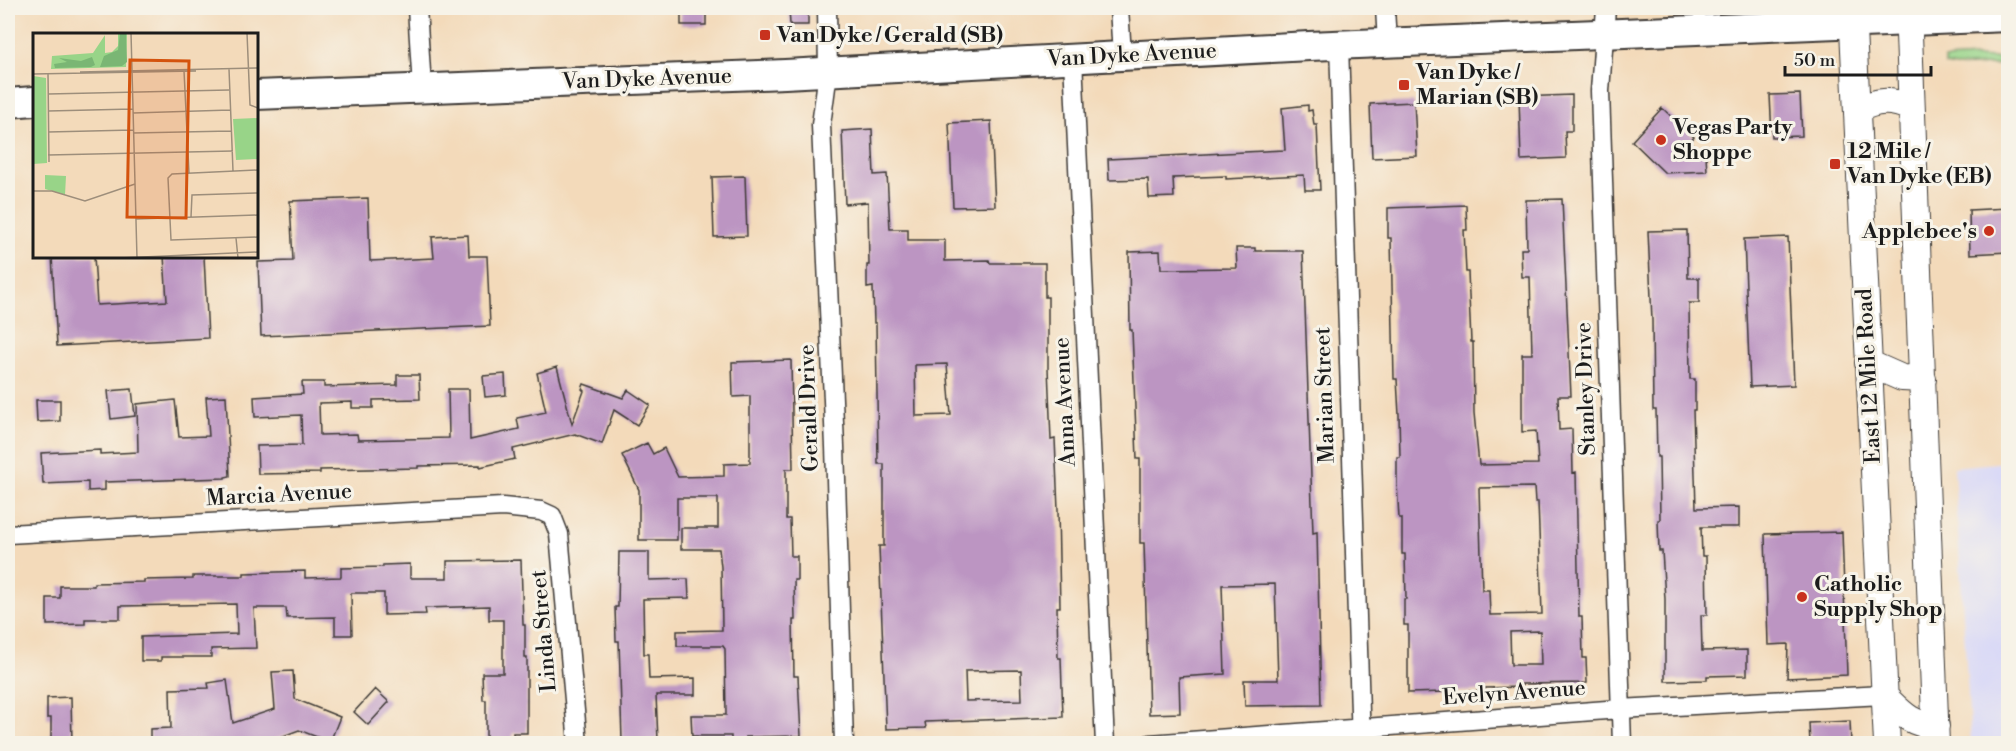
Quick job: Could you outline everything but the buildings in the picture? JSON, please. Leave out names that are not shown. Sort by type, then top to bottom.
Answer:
[{"type":"main road","name":"Van Dyke Avenue","points":[[258,94],[828,72],[1387,43],[1605,20],[1757,26],[1852,16],[1908,14],[2008,17]]},
{"type":"main road","points":[[1908,14],[1936,735]]},
{"type":"main road","name":"East 12 Mile Road","points":[[1852,16],[1887,744]]},
{"type":"main road","points":[[1857,110],[1885,100],[1911,108]]},
{"type":"main road","points":[[8,103],[33,101]]},
{"type":"main road","points":[[1868,363],[1902,378],[1923,379]]},
{"type":"main road","points":[[1883,695],[1908,718],[1936,735]]},
{"type":"street","points":[[417,8],[422,88]]},
{"type":"street","name":"Gerald Drive","points":[[827,8],[828,72],[821,124],[836,458],[844,744]]},
{"type":"street","points":[[1119,8],[1122,56]]},
{"type":"street","points":[[1385,8],[1387,43]]},
{"type":"street","name":"Stanley Drive","points":[[1605,20],[1600,91],[1622,744]]},
{"type":"street","name":"Marian Street","points":[[1339,44],[1361,736]]},
{"type":"street","name":"Anna Avenue","points":[[1073,59],[1105,744]]},
{"type":"street","name":"Marcia Avenue","points":[[8,534],[502,507],[532,510],[552,516]]},
{"type":"street","name":"Linda Street","points":[[552,516],[559,534],[564,569],[578,744]]},
{"type":"street","name":"Evelyn Avenue","points":[[1150,744],[1361,736],[1620,709],[1883,695]]},
{"type":"shaded area","points":[[2008,462],[2008,743],[1971,743],[1954,467]]},
{"type":"green space","points":[[1977,57],[2008,59],[2008,64],[1956,67],[1945,65],[1945,59]]},
{"type":"place","name":"Van Dyke / Gerald (SB)","points":[[765,35]]},
{"type":"place","name":"Van Dyke / Marian (SB)","points":[[1404,85]]},
{"type":"place","name":"Vegas Party Shoppe","points":[[1661,140]]},
{"type":"place","name":"12 Mile / Van Dyke (EB)","points":[[1835,164]]},
{"type":"place","name":"Applebee's","points":[[1989,231]]},
{"type":"place","name":"Catholic Supply Shop","points":[[1802,597]]}]
